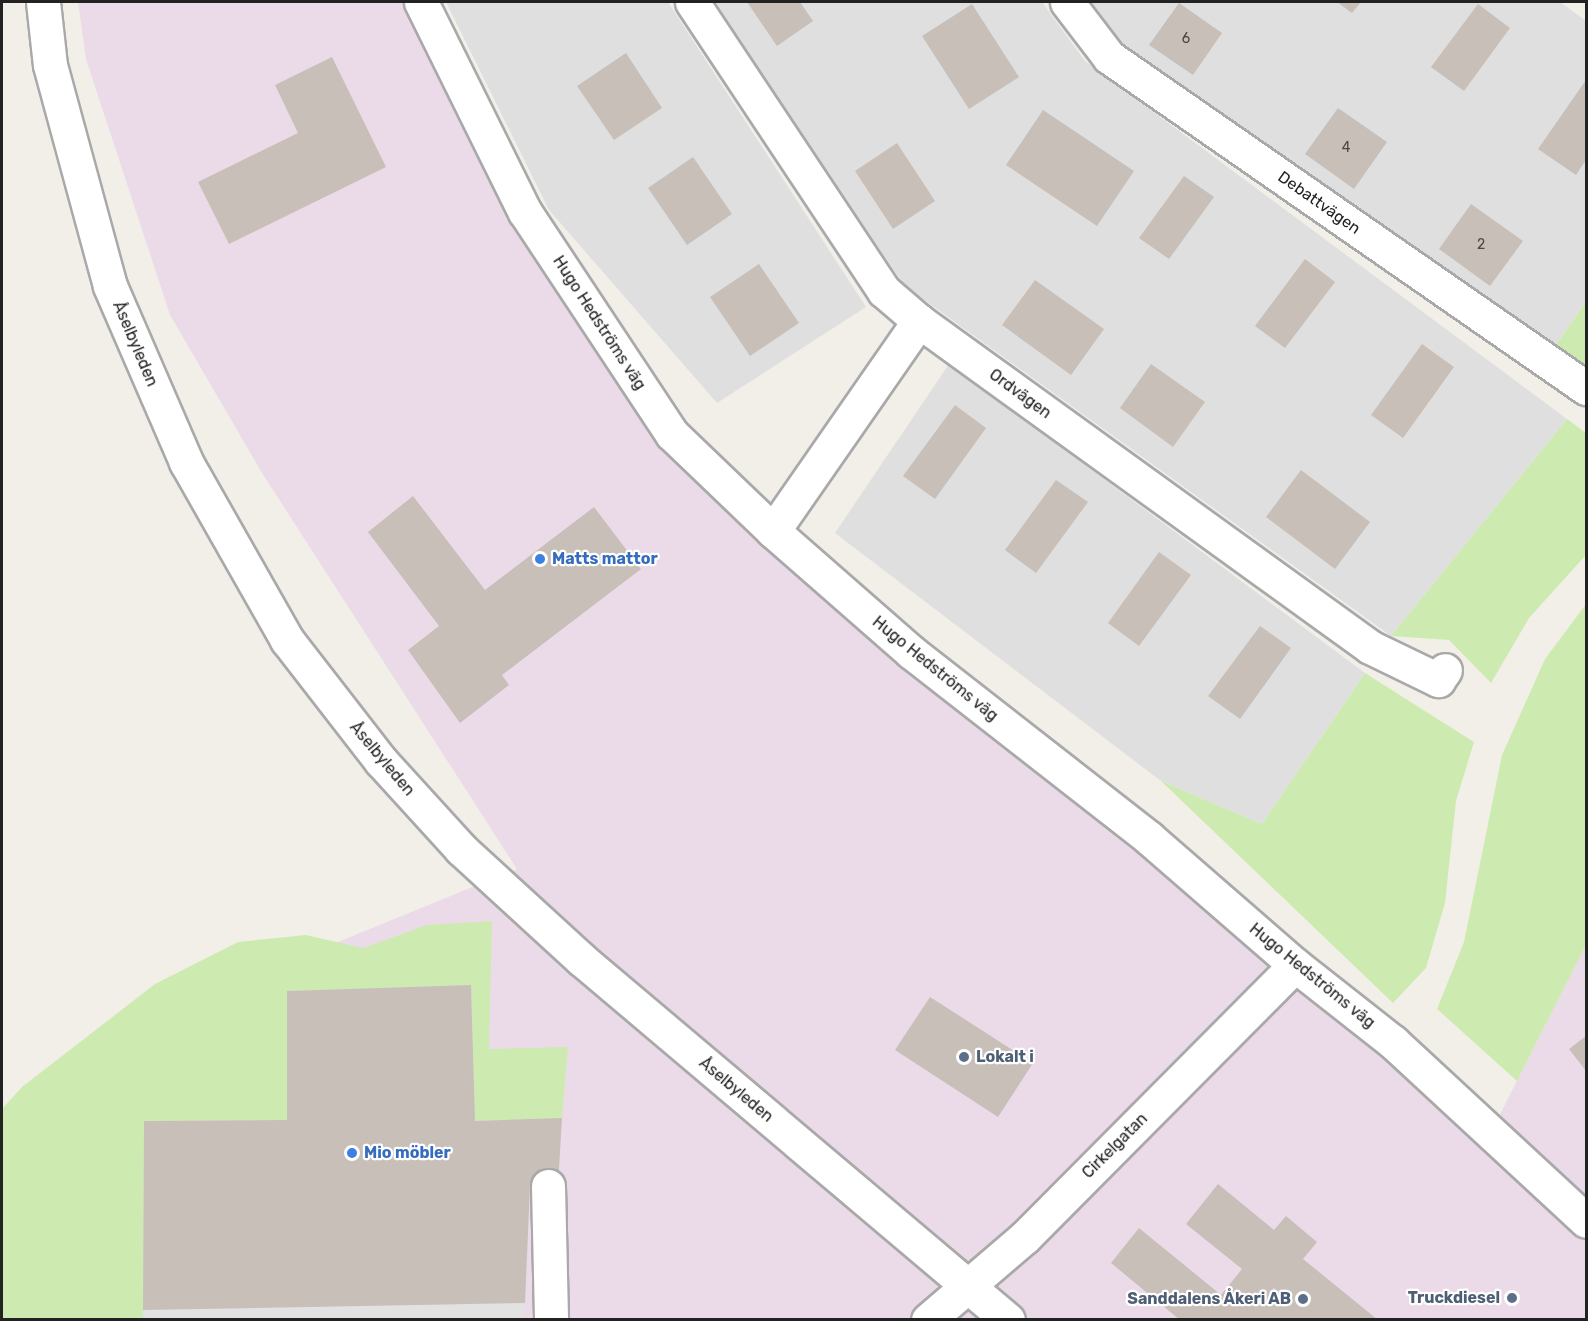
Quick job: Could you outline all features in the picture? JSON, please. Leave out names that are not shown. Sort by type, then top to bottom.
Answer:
[{"type":"street","name":"Åselbyleden","points":[[43,2],[50,65],[110,286],[186,462],[287,640],[381,761],[461,849],[581,959],[1008,1320]]},
{"type":"street","name":"Hugo Hedströms väg","points":[[421,2],[525,212],[672,434],[773,531],[911,652],[1149,838],[1295,965],[1393,1042],[1587,1221]]},
{"type":"street","name":"Ordvägen","points":[[692,2],[884,291],[919,321],[1370,646],[1437,680],[1445,670]]},
{"type":"street","name":"Debattvägen","points":[[1067,2],[1109,57],[1587,388]]},
{"type":"street","points":[[773,531],[919,321]]},
{"type":"street","name":"Cirkelgatan","points":[[928,1320],[970,1287],[1034,1229],[1295,965]]},
{"type":"street","points":[[548,1186],[551,1320]]},
{"type":"shaded area","points":[[78,2],[421,2],[672,434],[1491,1132],[1586,945],[1586,1319],[101,1319],[105,1037],[517,869],[262,473],[170,315],[86,59]]},
{"type":"shaded area","points":[[446,2],[668,2],[866,307],[717,403],[549,210]]},
{"type":"shaded area","points":[[708,2],[1042,2],[1085,61],[1567,419],[1391,636],[905,286]]},
{"type":"shaded area","points":[[1087,2],[1560,2],[1586,21],[1586,301],[1554,348],[1122,51]]},
{"type":"shaded area","points":[[949,364],[1365,673],[1262,824],[1161,781],[835,533]]},
{"type":"shaded area","points":[[525,1303],[524,1320],[143,1319],[143,1310]]},
{"type":"green space","points":[[1586,301],[1586,365],[1554,348]]},
{"type":"green space","points":[[1567,419],[1586,433],[1586,555],[1529,618],[1491,683],[1449,640],[1391,636]]},
{"type":"green space","points":[[1586,604],[1586,945],[1517,1081],[1437,1009],[1464,942],[1502,755],[1545,659]]},
{"type":"green space","points":[[1365,673],[1474,742],[1456,801],[1445,903],[1426,968],[1393,1003],[1161,781],[1262,824]]},
{"type":"green space","points":[[492,921],[489,1049],[568,1047],[562,1118],[475,1121],[471,985],[288,991],[287,1120],[144,1121],[143,1319],[2,1319],[2,1109],[22,1087],[155,984],[238,942],[306,935],[363,948],[427,925]]},
{"type":"building","points":[[747,2],[800,2],[813,21],[777,46]]},
{"type":"building","points":[[1337,2],[1361,2],[1352,13]]},
{"type":"building","points":[[1179,3],[1222,33],[1193,75],[1149,45]]},
{"type":"building","points":[[972,4],[1019,77],[969,109],[922,36]]},
{"type":"building","points":[[1478,4],[1510,28],[1464,91],[1431,67]]},
{"type":"building","points":[[626,53],[662,108],[614,140],[577,86]]},
{"type":"building","points":[[332,57],[386,167],[229,244],[198,182],[298,133],[275,85]]},
{"type":"building","points":[[1586,80],[1586,160],[1576,175],[1538,149]]},
{"type":"building","points":[[1338,108],[1387,142],[1354,189],[1305,154]]},
{"type":"building","points":[[1043,110],[1134,171],[1097,226],[1006,165]]},
{"type":"building","points":[[897,143],[935,201],[893,229],[855,171]]},
{"type":"building","points":[[693,157],[732,214],[687,245],[648,188]]},
{"type":"building","points":[[1184,176],[1214,197],[1169,259],[1139,238]]},
{"type":"building","points":[[1471,204],[1523,241],[1490,286],[1439,249]]},
{"type":"building","points":[[1305,259],[1335,282],[1285,348],[1255,326]]},
{"type":"building","points":[[759,264],[799,323],[750,356],[710,297]]},
{"type":"building","points":[[1035,280],[1104,329],[1071,375],[1002,325]]},
{"type":"building","points":[[1422,344],[1454,367],[1403,438],[1371,415]]},
{"type":"building","points":[[1151,364],[1205,402],[1173,447],[1120,408]]},
{"type":"building","points":[[955,405],[986,428],[935,499],[903,476]]},
{"type":"building","points":[[1301,470],[1370,522],[1335,569],[1266,517]]},
{"type":"building","points":[[1056,480],[1088,502],[1036,573],[1005,550]]},
{"type":"building","points":[[413,496],[485,590],[594,507],[641,569],[502,675],[509,685],[460,723],[408,650],[439,626],[368,532]]},
{"type":"building","points":[[1159,552],[1191,575],[1139,646],[1108,623]]},
{"type":"building","points":[[1260,626],[1291,648],[1240,719],[1208,696]]},
{"type":"building","name":"Mio möbler","points":[[471,985],[475,1121],[562,1118],[558,1186],[530,1186],[525,1303],[143,1310],[144,1121],[287,1120],[287,991]]},
{"type":"building","name":"Lokalt i","points":[[930,997],[1033,1063],[998,1117],[895,1050]]},
{"type":"building","points":[[1586,1036],[1586,1071],[1569,1049]]},
{"type":"building","points":[[1218,1184],[1274,1230],[1286,1216],[1317,1242],[1303,1259],[1378,1320],[1180,1320],[1111,1263],[1139,1228],[1221,1295],[1242,1269],[1186,1224]]},
{"type":"place","name":"Matts mattor","points":[[540,559]]},
{"type":"place","name":"Lokalt i","points":[[964,1057]]},
{"type":"place","name":"Mio möbler","points":[[352,1153]]},
{"type":"place","name":"Truckdiesel","points":[[1512,1298]]},
{"type":"place","name":"Sanddalens Åkeri AB","points":[[1303,1299]]}]
